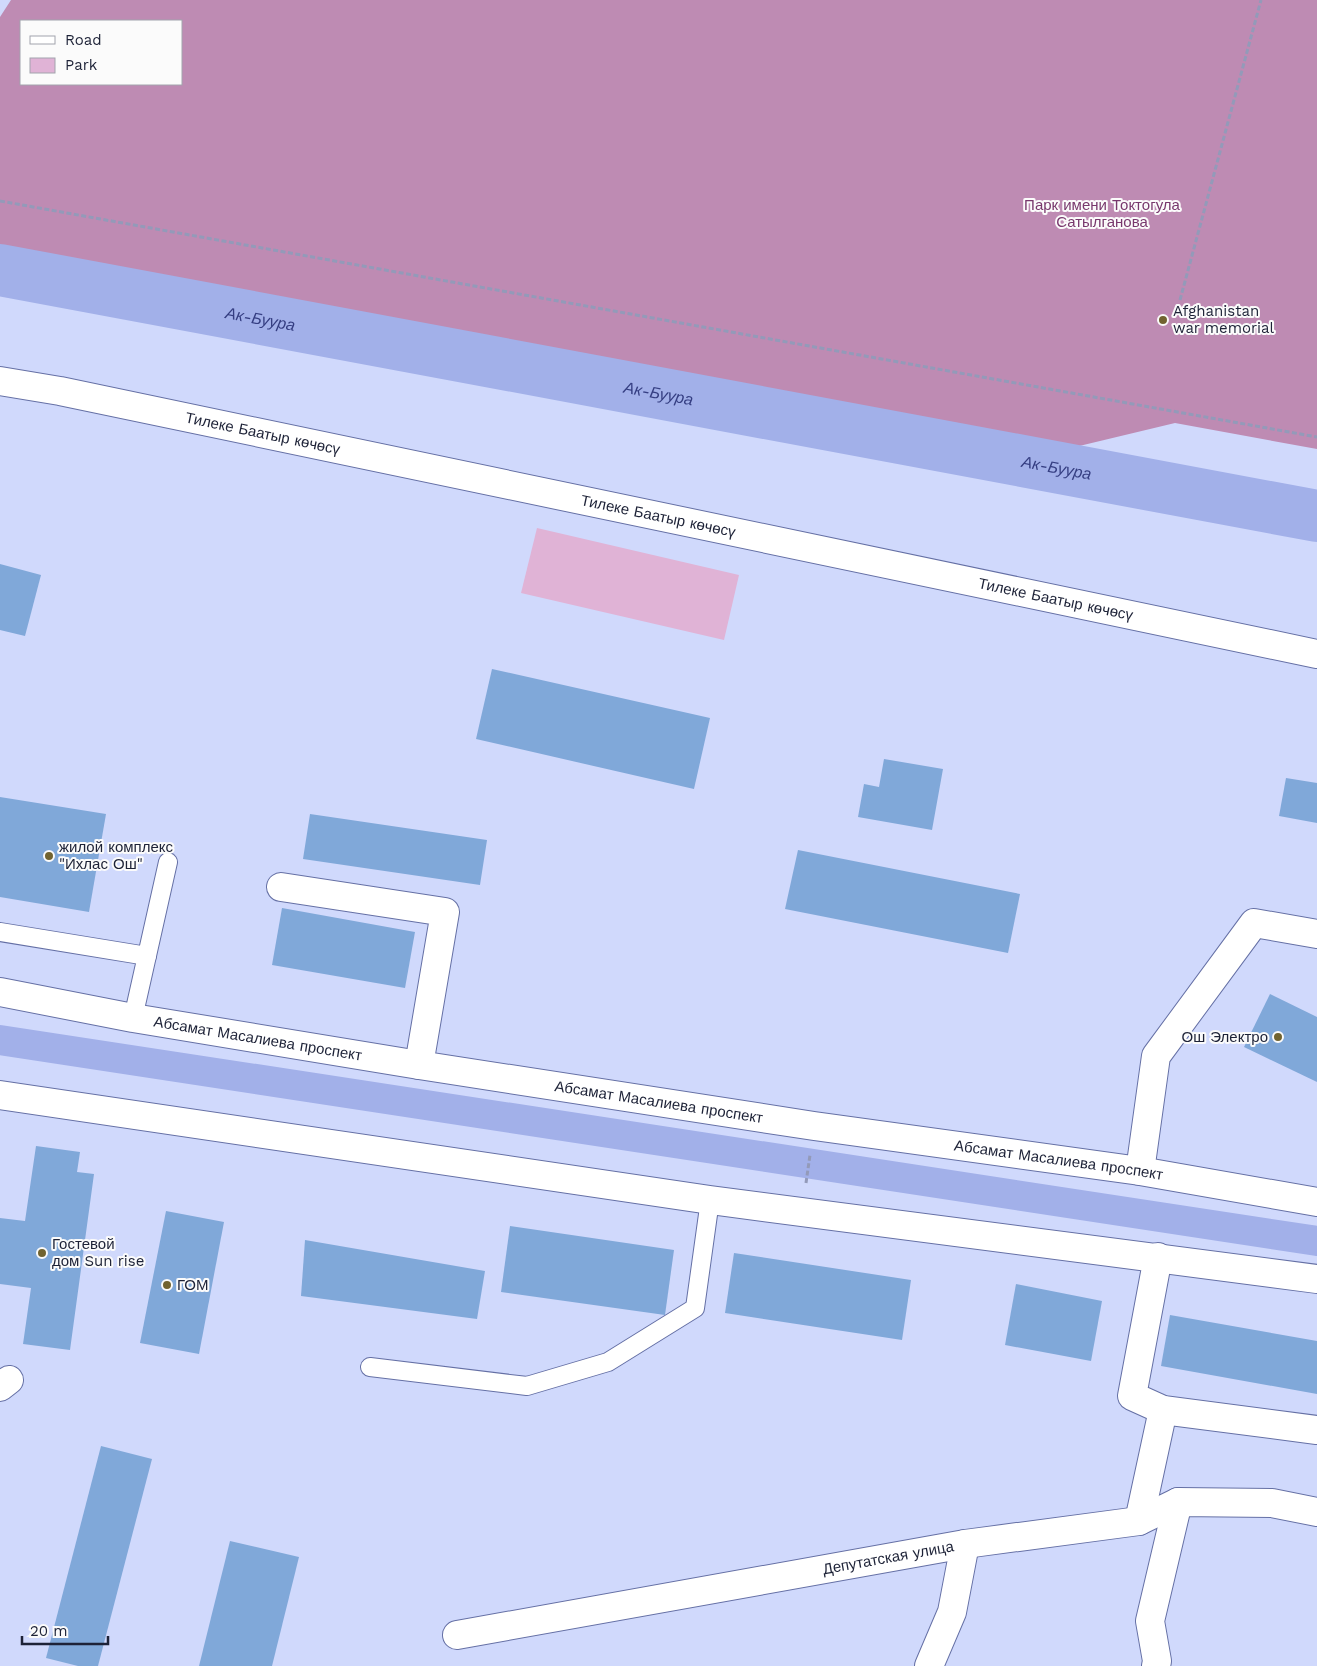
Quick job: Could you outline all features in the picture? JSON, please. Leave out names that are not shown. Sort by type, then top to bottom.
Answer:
[{"type":"street","name":"Тилеке Баатыр көчөсү","points":[[0,381],[79,395],[1317,654]]},
{"type":"street","points":[[281,887],[445,912],[418,1065]]},
{"type":"street","points":[[1140,1171],[1156,1056],[1254,923],[1317,934]]},
{"type":"street","name":"Абсамат Масалиева проспект","points":[[0,992],[133,1018],[418,1065],[805,1124],[1140,1171],[1317,1202]]},
{"type":"street","points":[[0,1095],[710,1200],[1317,1278]]},
{"type":"street","points":[[1158,1257],[1132,1396],[1163,1410],[1317,1430]]},
{"type":"street","points":[[1139,1521],[1163,1410]]},
{"type":"street","points":[[1156,1666],[1157,1661],[1150,1621],[1178,1502]]},
{"type":"street","name":"Депутатская улица","points":[[457,1635],[965,1544],[1139,1521],[1178,1502],[1272,1503],[1317,1512]]},
{"type":"street","points":[[930,1666],[952,1612],[965,1544]]},
{"type":"lane","points":[[133,1018],[168,862]]},
{"type":"lane","points":[[0,932],[146,956]]},
{"type":"lane","points":[[370,1367],[527,1386],[608,1362],[695,1308],[710,1200]]},
{"type":"path","points":[[1180,300],[1261,0]]},
{"type":"path","points":[[0,201],[1317,437]]},
{"type":"path","points":[[806,1186],[810,1153]]},
{"type":"green space","name":"Парк имени Токтогула Сатылганова","points":[[11,0],[1317,0],[1317,449],[1175,423],[1050,453],[0,252],[0,17]]},
{"type":"green space","points":[[537,528],[739,575],[724,640],[521,593]]},
{"type":"building","points":[[0,564],[41,575],[25,636],[0,630]]},
{"type":"building","points":[[492,669],[710,718],[694,789],[476,739]]},
{"type":"building","points":[[884,759],[943,769],[932,830],[858,817],[864,784],[879,787]]},
{"type":"building","points":[[1286,778],[1317,783],[1317,823],[1279,816]]},
{"type":"building","name":"жилой комплекс \"Ихлас Ош\"","points":[[0,797],[106,814],[89,912],[0,897]]},
{"type":"building","points":[[310,814],[487,840],[480,885],[303,859]]},
{"type":"building","points":[[798,850],[1020,894],[1008,953],[785,909]]},
{"type":"building","points":[[282,908],[415,932],[405,988],[272,965]]},
{"type":"building","points":[[1270,994],[1317,1017],[1317,1082],[1244,1047]]},
{"type":"building","name":"Гостевой дом Sun rise","points":[[36,1146],[80,1152],[77,1172],[94,1174],[70,1350],[23,1344],[31,1288],[0,1284],[0,1218],[25,1221]]},
{"type":"building","points":[[166,1211],[224,1222],[199,1354],[140,1343]]},
{"type":"building","points":[[510,1226],[674,1250],[665,1315],[501,1292]]},
{"type":"building","points":[[305,1240],[485,1271],[477,1319],[301,1296]]},
{"type":"building","points":[[734,1253],[911,1280],[902,1340],[725,1313]]},
{"type":"building","points":[[1016,1284],[1102,1301],[1091,1361],[1005,1345]]},
{"type":"building","points":[[1170,1315],[1317,1341],[1317,1394],[1161,1366]]},
{"type":"building","points":[[101,1446],[152,1459],[98,1666],[78,1666],[46,1658]]},
{"type":"building","points":[[230,1541],[299,1557],[272,1666],[199,1666]]},
{"type":"waterway","name":"Ак-Буура","points":[[0,270],[1317,516]]},
{"type":"waterway","points":[[0,1040],[1317,1241]]},
{"type":"place","name":"Afghanistan war memorial","points":[[1163,320]]},
{"type":"place","name":"жилой комплекс \"Ихлас Ош\"","points":[[49,856]]},
{"type":"place","name":"Ош Электро","points":[[1278,1037]]},
{"type":"place","name":"Гостевой дом Sun rise","points":[[42,1253]]},
{"type":"place","name":"ГОМ","points":[[167,1285]]}]
